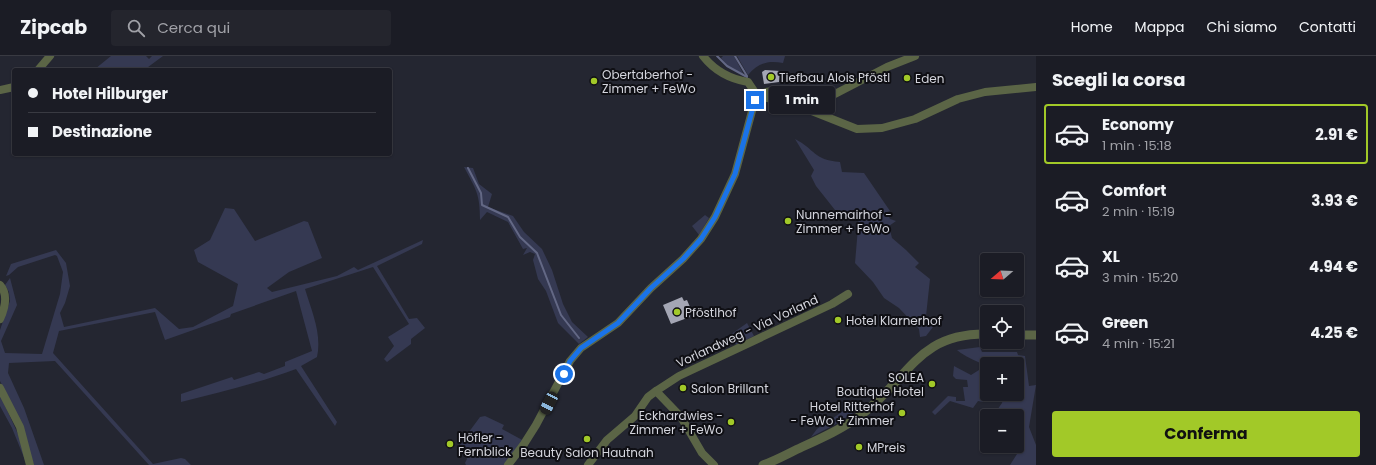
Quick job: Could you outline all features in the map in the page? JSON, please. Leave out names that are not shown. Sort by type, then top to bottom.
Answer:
[{"type":"street","points":[[702,56],[720,72],[729,77],[748,82],[758,97],[784,100],[857,129],[882,128],[915,119],[958,99],[985,92],[1036,87]]},
{"type":"street","points":[[508,465],[536,425],[570,361],[581,348],[618,323],[651,288],[683,259],[701,239],[715,217],[735,174],[755,100],[758,97],[779,90],[800,98],[833,95],[887,67],[915,56]]},
{"type":"street","points":[[40,68],[48,59]]},
{"type":"street","points":[[0,90],[12,87]]},
{"type":"street","points":[[0,285],[4,289],[6,301],[0,319]]},
{"type":"street","name":"Vorlandweg - Via Vorland","points":[[588,465],[607,440],[635,416],[648,397],[656,391],[686,373],[832,304],[848,294]]},
{"type":"street","points":[[766,465],[835,431],[860,416],[885,395],[914,362],[932,346],[958,336],[980,334]]},
{"type":"street","points":[[1024,334],[1036,335]]},
{"type":"street","points":[[0,388],[20,427],[30,465]]},
{"type":"street","points":[[656,391],[681,417],[702,453],[714,465]]},
{"type":"shaded area","points":[[111,56],[146,56],[149,59],[152,56],[163,56],[147,68],[96,68]]},
{"type":"shaded area","points":[[723,56],[734,56],[744,75],[727,66],[721,58]]},
{"type":"shaded area","points":[[737,56],[785,56],[783,63],[764,63],[748,75]]},
{"type":"shaded area","points":[[795,139],[824,159],[840,162],[842,172],[864,173],[890,211],[887,212],[890,219],[896,221],[889,226],[892,238],[919,263],[915,267],[930,279],[926,316],[927,320],[933,327],[926,336],[920,337],[919,329],[899,308],[884,298],[873,282],[855,263],[859,216],[835,210],[816,186],[811,176],[814,170]]},
{"type":"shaded area","points":[[464,167],[473,168],[479,184],[492,194],[488,207],[513,216],[524,232],[542,249],[552,270],[563,304],[572,322],[588,337],[579,344],[558,323],[546,291],[538,279],[533,260],[535,254],[530,252],[523,255],[527,248],[523,249],[508,222],[487,212],[480,220],[478,197],[472,181]]},
{"type":"shaded area","points":[[225,208],[234,209],[255,241],[304,221],[308,222],[322,258],[289,272],[267,288],[272,292],[337,276],[354,267],[358,270],[423,240],[422,244],[377,266],[409,319],[417,318],[425,328],[411,339],[411,344],[387,362],[384,359],[394,346],[388,337],[409,324],[373,267],[305,289],[316,323],[318,348],[317,357],[301,366],[337,422],[335,426],[296,369],[254,383],[181,402],[181,394],[232,377],[234,380],[259,372],[264,374],[285,366],[285,362],[312,351],[296,291],[231,314],[230,317],[165,340],[155,312],[59,331],[53,353],[153,464],[181,458],[185,459],[191,465],[149,465],[55,361],[9,363],[8,373],[24,408],[44,465],[34,465],[16,413],[0,381],[0,330],[10,301],[9,292],[5,285],[10,278],[17,305],[1,341],[5,353],[42,354],[60,294],[63,272],[57,256],[55,255],[18,267],[6,276],[11,264],[56,250],[66,263],[70,286],[65,303],[60,313],[64,327],[155,308],[179,329],[193,327],[233,306],[238,284],[198,262],[194,250],[210,240]]},
{"type":"shaded area","points":[[705,215],[709,218],[699,235],[692,226]]},
{"type":"shaded area","points":[[747,323],[754,336],[736,345],[730,335]]},
{"type":"shaded area","points":[[980,347],[982,352],[1017,352],[1018,355],[1025,356],[1029,386],[1036,385],[1029,427],[1036,445],[1036,465],[1010,465],[1016,453],[1024,453],[1024,409],[998,409],[1002,401],[1024,401],[1024,357],[980,357],[980,363],[957,350]]},
{"type":"shaded area","points":[[954,366],[971,375],[980,369],[980,401],[984,401],[983,402],[978,401],[973,408],[950,401],[935,415],[932,412],[948,396],[956,397],[956,401],[965,401],[963,387],[968,387],[967,380],[956,379],[953,376]]},
{"type":"shaded area","points":[[0,395],[24,447],[27,465],[12,428],[0,406]]},
{"type":"shaded area","points":[[852,405],[856,411],[811,437],[817,429]]},
{"type":"shaded area","points":[[485,416],[504,425],[502,429],[526,442],[504,465],[466,465],[465,463],[467,459],[460,444],[480,417]]},
{"type":"building","name":"Tiefbau Alois Pföstl","points":[[765,70],[780,71],[779,82],[764,84],[762,72]]},
{"type":"building","name":"Pföstlhof","points":[[682,297],[684,301],[687,300],[690,307],[687,308],[690,317],[671,324],[663,305]]},
{"type":"waterway","points":[[717,56],[727,66],[747,77]]},
{"type":"waterway","points":[[735,56],[747,76]]},
{"type":"waterway","points":[[468,168],[481,193],[482,205],[508,217],[520,237],[537,253],[561,315],[579,338]]},
{"type":"place","name":"Tiefbau Alois Pföstl","points":[[771,77]]},
{"type":"place","name":"Eden","points":[[907,78]]},
{"type":"place","name":"Obertaberhof - Zimmer + FeWo","points":[[594,81]]},
{"type":"place","name":"Nunnemairhof - Zimmer + FeWo","points":[[788,221]]},
{"type":"place","name":"Pföstlhof","points":[[677,312]]},
{"type":"place","name":"Hotel Klarnerhof","points":[[838,320]]},
{"type":"place","name":"SOLEA Boutique Hotel","points":[[932,384]]},
{"type":"place","name":"Salon Brillant","points":[[683,388]]},
{"type":"place","name":"Hotel Ritterhof - FeWo + Zimmer","points":[[902,413]]},
{"type":"place","name":"Eckhardwies - Zimmer + FeWo","points":[[731,422]]},
{"type":"place","name":"Beauty Salon Hautnah","points":[[587,439]]},
{"type":"place","name":"Höfler - Fernblick","points":[[450,444]]},
{"type":"place","name":"MPreis","points":[[859,447]]},
{"type":"route","points":[[564,374],[570,361],[581,348],[618,323],[651,288],[693,249],[701,239],[715,217],[735,174],[755,100]]}]
